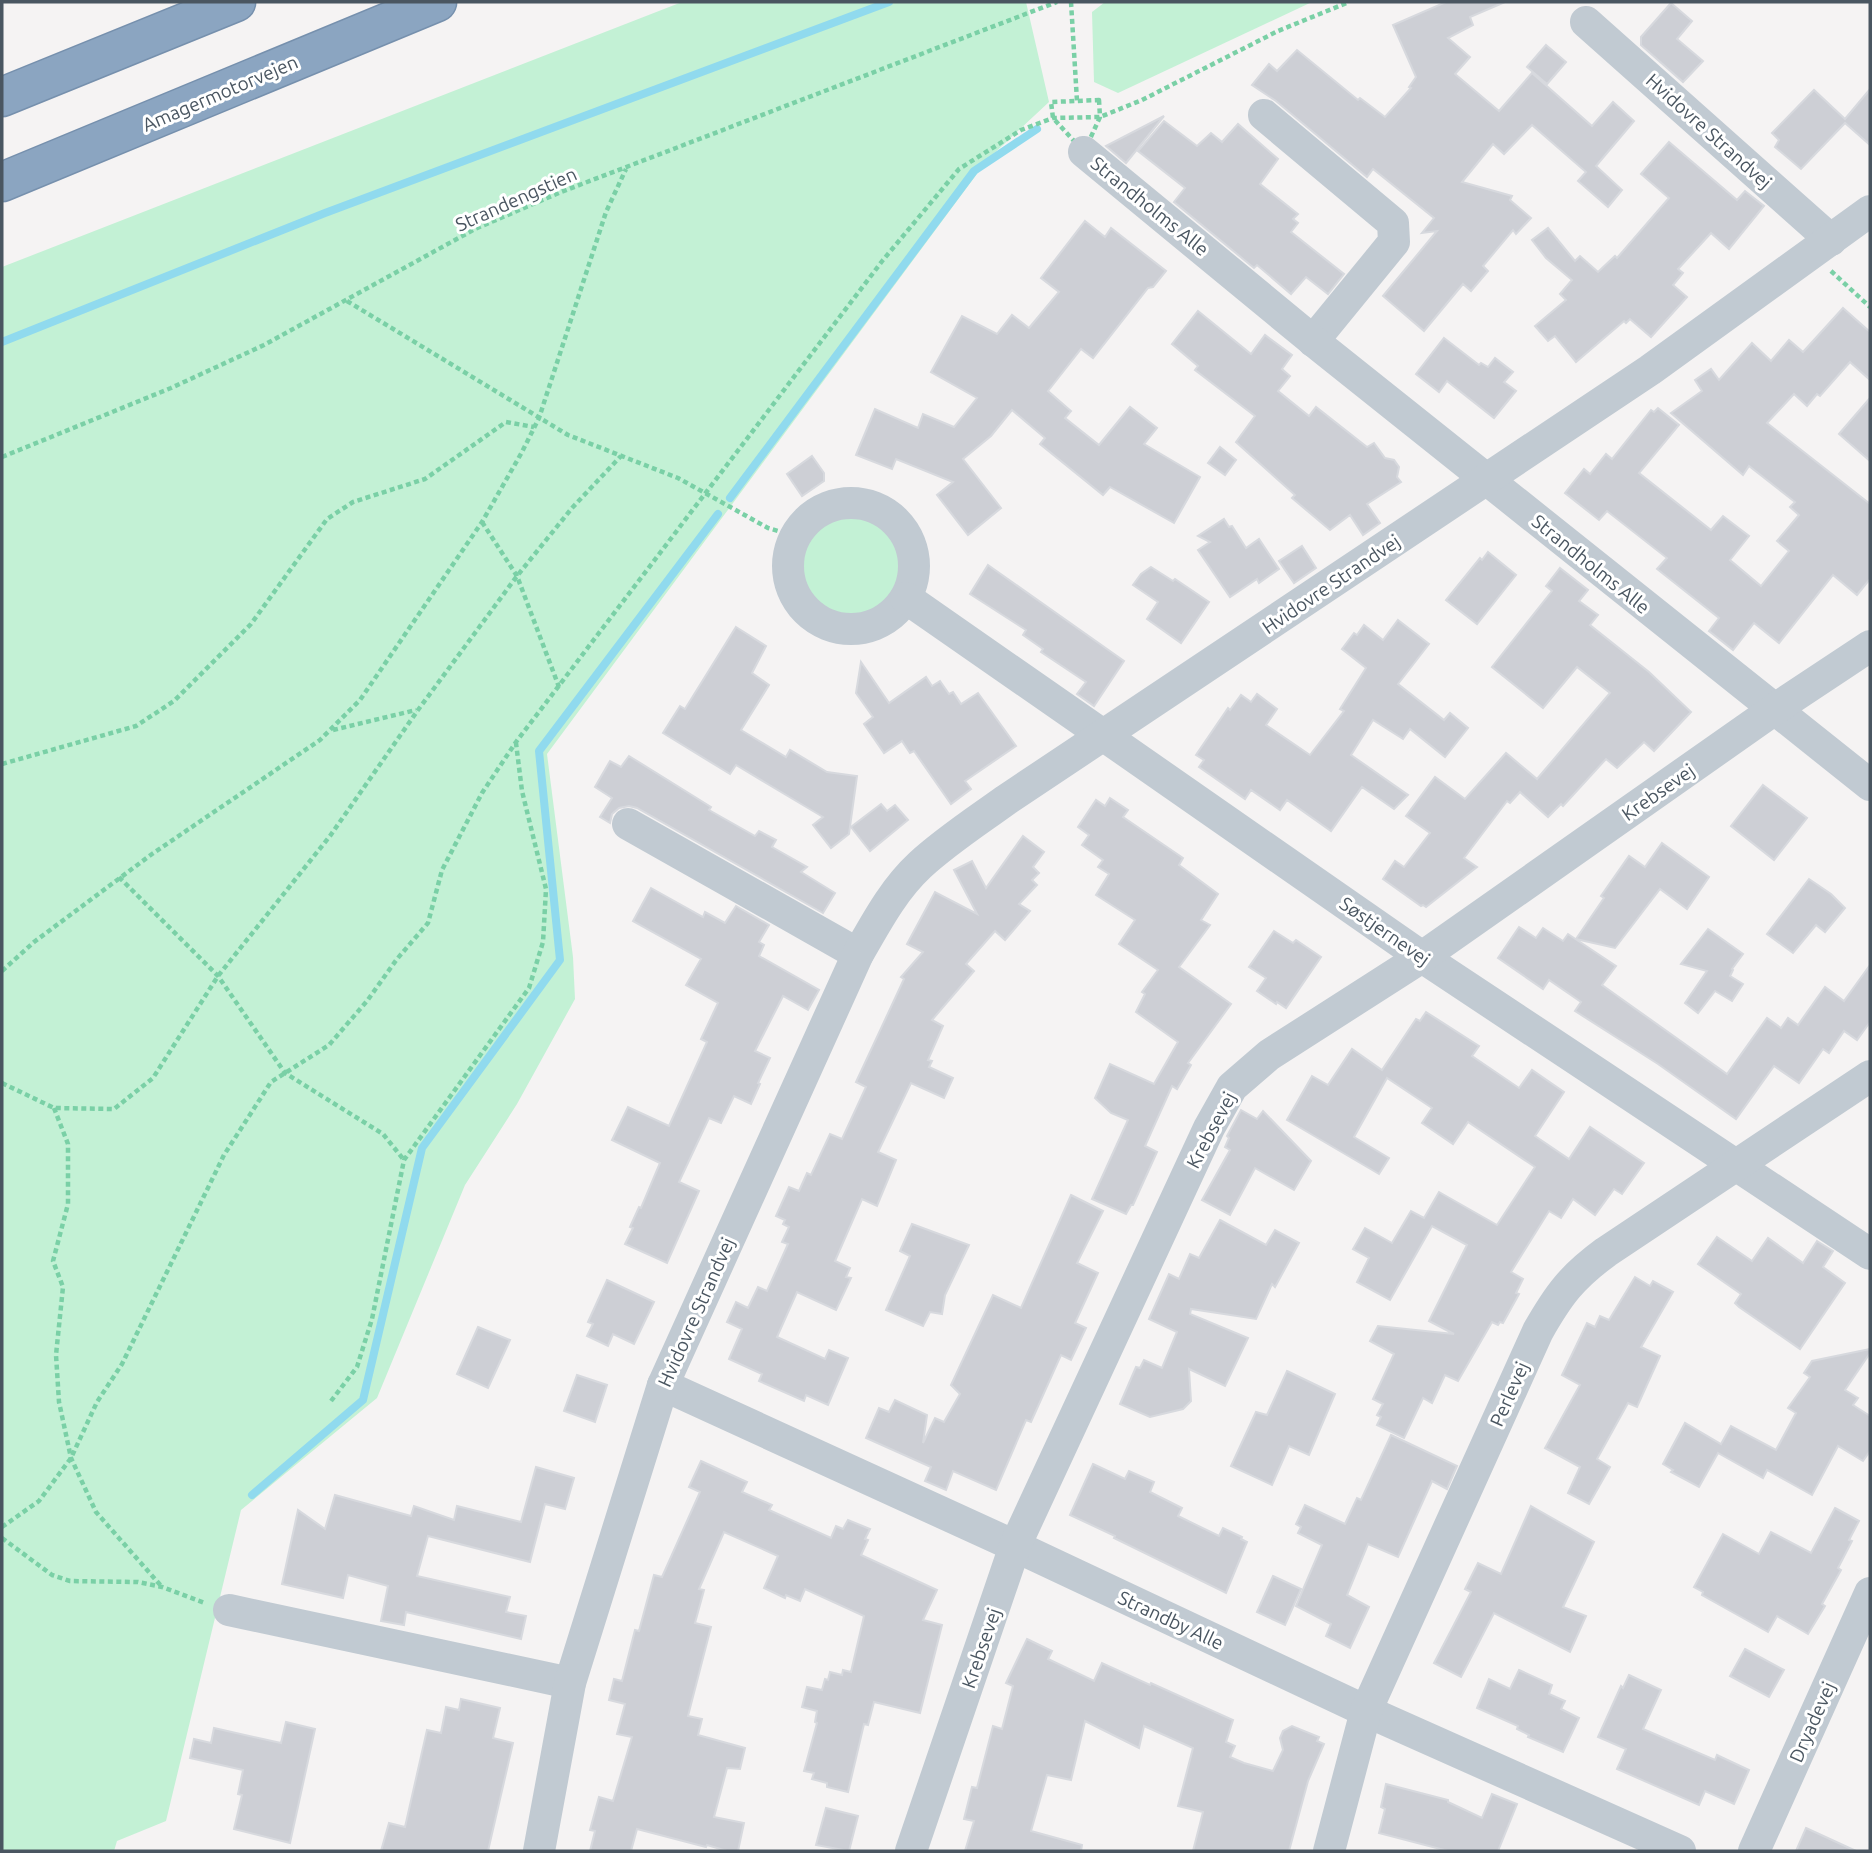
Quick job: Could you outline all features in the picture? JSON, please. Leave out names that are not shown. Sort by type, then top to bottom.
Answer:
[{"type":"highway","points":[[2,97],[236,2]]},
{"type":"highway","name":"Amagermotorvejen","points":[[2,182],[438,2]]},
{"type":"street","name":"Hvidovre Strandvej","points":[[1586,22],[1823,246]]},
{"type":"street","points":[[1264,115],[1393,223],[1394,242],[1313,341]]},
{"type":"street","name":"Strandholms Alle","points":[[1084,152],[1313,341],[1870,785]]},
{"type":"street","name":"Hvidovre Strandvej","points":[[538,1851],[570,1683],[663,1385],[858,954],[887,905],[918,866],[1006,800],[1650,370],[1870,211]]},
{"type":"street","points":[[844,503],[864,504],[883,511],[898,523],[909,540],[915,559],[914,580],[906,598],[894,614],[877,625],[859,630],[839,629],[821,623],[806,611],[794,595],[788,576],[789,555],[795,536],[808,520],[824,509],[844,503]]},
{"type":"street","name":"Søstjernevej","points":[[906,598],[1422,957],[1870,1254]]},
{"type":"street","name":"Krebsevej","points":[[911,1851],[1015,1546],[1204,1138],[1232,1087],[1269,1055],[1422,957],[1775,709],[1870,646]]},
{"type":"street","points":[[628,824],[858,954]]},
{"type":"street","name":"Perlevej","points":[[1329,1851],[1366,1711],[1538,1331],[1556,1298],[1577,1274],[1736,1164],[1870,1076]]},
{"type":"street","name":"Strandby Alle","points":[[663,1385],[1366,1711],[1680,1851]]},
{"type":"street","name":"Dryadevej","points":[[1754,1851],[1870,1593]]},
{"type":"street","points":[[229,1610],[570,1683]]},
{"type":"path","name":"Strandengstien","points":[[2,457],[171,388],[264,345],[475,229],[561,192],[1057,2]]},
{"type":"path","points":[[1071,2],[1077,101]]},
{"type":"path","points":[[2,1527],[38,1501],[71,1458],[97,1402],[122,1364],[224,1155],[271,1082],[329,1045],[367,1002],[397,959],[428,923],[442,870],[482,793],[516,742],[883,260],[959,169],[1021,130],[1053,118],[1100,117],[1142,100],[1278,31],[1349,2]]},
{"type":"path","points":[[1099,100],[1100,117],[1084,152],[1053,118],[1051,102],[1077,101],[1099,100]]},
{"type":"path","points":[[2,971],[34,942],[119,877],[296,758],[332,730],[382,672],[482,522],[539,418],[606,212],[626,168]]},
{"type":"path","points":[[1823,246],[1824,265],[1870,307]]},
{"type":"path","points":[[347,301],[568,435],[678,478],[768,528],[795,536]]},
{"type":"path","points":[[2,764],[136,726],[174,701],[251,624],[327,519],[353,502],[425,479],[506,422],[534,427]]},
{"type":"path","points":[[2,1083],[54,1108],[114,1109],[153,1078],[218,976],[330,836],[418,710],[517,576],[572,508],[621,456]]},
{"type":"path","points":[[482,522],[517,576],[559,687]]},
{"type":"path","points":[[332,730],[418,710]]},
{"type":"path","points":[[331,1401],[357,1367],[368,1331],[404,1160],[529,988],[543,942],[546,889],[522,791],[516,742]]},
{"type":"path","points":[[119,877],[218,976],[285,1073],[383,1135],[404,1160]]},
{"type":"path","points":[[54,1108],[68,1144],[68,1204],[53,1261],[62,1287],[56,1355],[60,1402],[71,1458],[96,1512],[163,1587]]},
{"type":"path","points":[[2,1538],[52,1576],[70,1581],[138,1582],[163,1587],[229,1610]]},
{"type":"green space","points":[[682,2],[1026,2],[1049,102],[988,159],[547,754],[573,957],[575,999],[517,1104],[465,1185],[377,1398],[241,1510],[166,1821],[117,1841],[114,1851],[2,1851],[2,267]]},
{"type":"green space","points":[[1105,2],[1312,2],[1118,93],[1094,82],[1092,12]]},
{"type":"green space","points":[[852,512],[872,516],[889,528],[901,545],[905,565],[901,585],[889,602],[872,614],[852,618],[832,614],[815,602],[803,585],[799,565],[803,545],[815,528],[832,516]]},
{"type":"building","points":[[1446,2],[1505,2],[1470,17],[1473,25],[1448,38],[1470,57],[1455,74],[1499,111],[1532,73],[1592,126],[1613,102],[1634,121],[1596,166],[1622,190],[1608,207],[1578,181],[1586,172],[1532,125],[1504,154],[1493,144],[1462,182],[1512,196],[1510,200],[1531,218],[1516,234],[1513,230],[1483,266],[1488,271],[1471,291],[1463,284],[1424,331],[1383,296],[1437,231],[1422,233],[1434,218],[1373,169],[1367,177],[1276,101],[1252,85],[1269,64],[1277,71],[1297,50],[1358,100],[1360,98],[1385,117],[1411,88],[1409,87],[1416,77],[1393,25]]},
{"type":"building","points":[[1671,3],[1692,21],[1677,39],[1703,61],[1683,82],[1641,45],[1641,37]]},
{"type":"building","points":[[1546,45],[1566,62],[1547,84],[1527,67]]},
{"type":"building","points":[[1870,89],[1870,145],[1845,123],[1801,169],[1775,147],[1779,140],[1772,133],[1814,90],[1845,119]]},
{"type":"building","points":[[1164,116],[1126,163],[1106,146]]},
{"type":"building","points":[[1164,121],[1197,146],[1211,133],[1222,142],[1238,124],[1278,159],[1260,184],[1298,214],[1293,219],[1298,223],[1291,232],[1344,274],[1328,294],[1306,277],[1291,294],[1257,265],[1254,268],[1174,202],[1185,188],[1138,151]]},
{"type":"building","points":[[1669,142],[1737,200],[1745,191],[1764,206],[1729,249],[1711,233],[1678,269],[1683,273],[1673,285],[1687,297],[1651,337],[1630,319],[1626,323],[1624,321],[1576,362],[1555,336],[1548,341],[1535,326],[1566,300],[1560,294],[1572,280],[1546,258],[1532,240],[1548,228],[1575,261],[1580,256],[1598,272],[1615,256],[1617,258],[1669,198],[1641,174]]},
{"type":"building","points":[[1085,221],[1105,237],[1111,228],[1166,271],[1153,287],[1148,288],[1093,358],[1081,349],[1048,391],[1071,411],[1065,418],[1099,445],[1130,407],[1157,428],[1144,444],[1200,477],[1174,523],[1110,487],[1103,495],[1040,444],[1045,438],[1012,410],[991,436],[963,459],[1001,508],[968,535],[937,495],[953,482],[896,459],[892,469],[856,455],[875,409],[918,428],[923,414],[954,427],[977,398],[931,372],[962,316],[997,334],[1012,315],[1029,328],[1059,292],[1041,278]]},
{"type":"building","points":[[1843,308],[1870,332],[1870,380],[1850,362],[1820,396],[1817,394],[1807,406],[1794,394],[1767,423],[1870,504],[1870,579],[1857,595],[1833,575],[1779,643],[1754,623],[1733,650],[1709,631],[1719,618],[1657,569],[1667,558],[1607,511],[1599,520],[1565,493],[1584,469],[1590,474],[1606,454],[1612,459],[1651,410],[1654,412],[1658,408],[1679,425],[1639,473],[1711,530],[1723,516],[1749,536],[1730,560],[1761,586],[1789,551],[1777,541],[1799,515],[1790,507],[1795,502],[1749,466],[1743,475],[1671,413],[1702,391],[1695,380],[1711,369],[1719,380],[1752,343],[1771,361],[1789,340],[1803,352]]},
{"type":"building","points":[[1198,311],[1251,354],[1265,335],[1292,355],[1282,369],[1290,376],[1278,391],[1309,416],[1316,407],[1367,447],[1374,443],[1385,458],[1394,460],[1399,467],[1397,477],[1401,482],[1367,504],[1380,523],[1363,535],[1350,515],[1330,530],[1292,498],[1295,495],[1236,442],[1255,416],[1195,370],[1198,366],[1172,344]]},
{"type":"building","points":[[1444,338],[1479,365],[1481,363],[1488,367],[1495,358],[1513,372],[1504,382],[1516,391],[1494,418],[1447,381],[1439,392],[1416,374]]},
{"type":"building","points":[[1870,398],[1870,461],[1839,434]]},
{"type":"building","points":[[1220,447],[1236,460],[1225,475],[1208,463]]},
{"type":"building","points":[[812,456],[824,473],[824,481],[802,496],[787,474]]},
{"type":"building","points":[[1224,519],[1229,527],[1232,526],[1246,548],[1259,539],[1279,569],[1259,583],[1257,579],[1230,597],[1198,550],[1210,542],[1198,536]]},
{"type":"building","points":[[1302,546],[1316,568],[1294,583],[1279,561]]},
{"type":"building","points":[[1488,552],[1516,575],[1477,624],[1446,600]]},
{"type":"building","points":[[988,565],[1124,661],[1094,706],[1077,694],[1086,682],[1041,652],[1043,649],[1023,635],[1026,630],[970,594]]},
{"type":"building","points":[[1151,567],[1173,581],[1175,579],[1209,602],[1181,643],[1147,619],[1158,602],[1133,585],[1141,574]]},
{"type":"building","points":[[1560,568],[1588,590],[1579,601],[1598,615],[1590,625],[1649,672],[1691,712],[1654,751],[1644,742],[1617,768],[1606,759],[1563,806],[1561,804],[1548,817],[1520,792],[1510,803],[1507,801],[1464,858],[1477,867],[1426,907],[1421,906],[1383,879],[1395,861],[1404,867],[1430,833],[1406,816],[1435,777],[1465,799],[1506,753],[1537,779],[1610,693],[1577,667],[1543,708],[1492,667],[1552,591],[1546,586]]},
{"type":"building","points":[[1398,620],[1429,644],[1398,684],[1444,720],[1450,713],[1468,728],[1445,757],[1410,729],[1403,739],[1373,720],[1351,755],[1408,795],[1394,809],[1362,787],[1331,831],[1287,800],[1280,810],[1251,790],[1245,799],[1199,767],[1204,760],[1196,755],[1228,708],[1230,710],[1241,695],[1251,702],[1257,694],[1277,709],[1266,725],[1310,755],[1344,711],[1340,709],[1366,668],[1342,649],[1364,625],[1383,640]]},
{"type":"building","points":[[736,627],[766,646],[752,673],[769,685],[741,730],[786,757],[790,750],[827,772],[857,776],[849,834],[831,848],[813,825],[823,817],[736,765],[730,774],[663,733],[680,706],[685,709]]},
{"type":"building","points":[[861,662],[889,703],[926,677],[932,686],[940,681],[949,694],[953,692],[961,704],[978,693],[1016,746],[965,781],[971,789],[951,804],[914,751],[910,753],[902,741],[884,753],[864,724],[873,717],[856,693]]},
{"type":"building","points":[[629,756],[711,807],[709,810],[755,836],[759,831],[776,840],[772,847],[807,867],[801,872],[835,893],[823,913],[637,808],[619,808],[612,814],[610,823],[600,817],[612,798],[595,787],[610,761],[621,767]]},
{"type":"building","points":[[1763,785],[1807,818],[1774,860],[1731,826]]},
{"type":"building","points":[[1110,798],[1128,810],[1123,817],[1183,858],[1179,865],[1218,894],[1201,920],[1210,925],[1179,967],[1231,1004],[1188,1063],[1191,1065],[1177,1089],[1172,1086],[1145,1146],[1157,1152],[1133,1205],[1126,1214],[1092,1199],[1128,1120],[1111,1113],[1095,1098],[1110,1064],[1154,1084],[1178,1042],[1136,1012],[1145,994],[1142,992],[1158,970],[1119,944],[1135,920],[1096,895],[1109,874],[1098,867],[1103,860],[1082,845],[1089,835],[1078,827],[1096,800],[1105,806]]},
{"type":"building","points":[[881,804],[887,811],[895,805],[908,820],[870,851],[851,827]]},
{"type":"building","points":[[1023,836],[1044,852],[1033,867],[1039,873],[1032,880],[1037,885],[1019,904],[1030,911],[1005,940],[995,931],[966,964],[974,971],[932,1020],[943,1026],[928,1060],[932,1061],[929,1067],[953,1078],[944,1098],[911,1083],[878,1152],[896,1160],[877,1206],[862,1199],[835,1261],[850,1268],[846,1277],[851,1278],[836,1310],[797,1292],[777,1337],[825,1359],[829,1350],[848,1358],[828,1405],[806,1395],[804,1401],[759,1381],[762,1374],[729,1359],[742,1329],[727,1322],[736,1302],[748,1308],[758,1287],[767,1291],[788,1244],[782,1242],[789,1227],[783,1224],[785,1220],[776,1216],[789,1187],[799,1191],[807,1173],[811,1175],[830,1134],[842,1139],[866,1087],[856,1082],[904,979],[901,977],[923,952],[907,944],[935,892],[977,914],[954,870],[972,861],[986,888]]},
{"type":"building","points":[[1662,843],[1709,877],[1687,909],[1660,889],[1615,948],[1576,939],[1629,856],[1645,867]]},
{"type":"building","points":[[1809,879],[1831,894],[1845,908],[1825,932],[1816,925],[1793,953],[1767,934]]},
{"type":"building","points":[[651,888],[703,917],[705,912],[725,923],[736,906],[769,925],[759,942],[764,945],[759,956],[819,990],[808,1010],[783,996],[755,1051],[770,1058],[751,1104],[734,1096],[721,1123],[709,1118],[679,1182],[699,1191],[667,1263],[625,1244],[633,1228],[630,1227],[660,1163],[612,1140],[628,1107],[669,1126],[707,1042],[701,1039],[718,1003],[686,985],[701,959],[633,921]]},
{"type":"building","points":[[1519,927],[1536,938],[1543,928],[1563,941],[1568,934],[1616,966],[1602,985],[1727,1074],[1767,1018],[1781,1028],[1788,1018],[1798,1025],[1825,987],[1844,1001],[1870,965],[1870,1022],[1857,1040],[1844,1031],[1829,1053],[1823,1049],[1799,1083],[1774,1066],[1736,1119],[1658,1064],[1575,1011],[1581,1002],[1549,980],[1543,989],[1498,958]]},
{"type":"building","points":[[1708,929],[1743,954],[1730,976],[1743,984],[1732,1001],[1715,991],[1698,1013],[1685,1003],[1707,971],[1681,964]]},
{"type":"building","points":[[1274,931],[1293,943],[1296,940],[1321,957],[1286,1008],[1257,991],[1266,978],[1249,967]]},
{"type":"building","points":[[1426,1012],[1479,1046],[1472,1056],[1519,1088],[1532,1070],[1564,1092],[1535,1136],[1569,1159],[1590,1127],[1644,1163],[1622,1194],[1614,1189],[1595,1215],[1573,1199],[1561,1218],[1549,1211],[1511,1272],[1523,1279],[1516,1293],[1519,1294],[1503,1323],[1498,1325],[1492,1322],[1458,1381],[1445,1375],[1432,1403],[1423,1398],[1404,1438],[1377,1425],[1381,1417],[1377,1415],[1383,1404],[1373,1399],[1394,1354],[1370,1341],[1378,1326],[1454,1334],[1429,1321],[1467,1245],[1432,1226],[1390,1300],[1357,1282],[1369,1258],[1353,1249],[1365,1228],[1392,1243],[1411,1211],[1424,1218],[1439,1192],[1497,1225],[1535,1167],[1468,1122],[1453,1144],[1422,1123],[1432,1108],[1387,1078],[1354,1137],[1389,1158],[1379,1174],[1287,1120],[1312,1076],[1328,1085],[1352,1049],[1382,1070],[1416,1019],[1420,1021]]},
{"type":"building","points":[[1241,1110],[1257,1119],[1263,1111],[1311,1161],[1294,1190],[1255,1168],[1230,1215],[1202,1200],[1230,1150],[1225,1147],[1229,1138],[1227,1136]]},
{"type":"building","points":[[1071,1195],[1103,1211],[1077,1263],[1098,1273],[1075,1323],[1086,1328],[1071,1360],[1061,1355],[1031,1422],[1026,1420],[996,1490],[953,1471],[946,1490],[925,1481],[931,1467],[866,1438],[879,1408],[889,1412],[895,1400],[927,1415],[923,1443],[935,1418],[944,1422],[960,1394],[951,1385],[993,1295],[1021,1308]]},
{"type":"building","points":[[1220,1220],[1266,1245],[1275,1230],[1299,1243],[1275,1287],[1272,1284],[1256,1319],[1191,1309],[1190,1314],[1248,1338],[1225,1386],[1189,1369],[1191,1401],[1183,1409],[1150,1417],[1120,1404],[1136,1367],[1140,1368],[1144,1360],[1162,1368],[1177,1332],[1149,1319],[1169,1274],[1179,1279],[1190,1254],[1199,1258]]},
{"type":"building","points":[[912,1224],[969,1245],[945,1295],[942,1314],[930,1312],[923,1326],[886,1310],[910,1256],[900,1251]]},
{"type":"building","points":[[1717,1237],[1752,1261],[1768,1238],[1803,1263],[1817,1241],[1833,1251],[1823,1267],[1845,1283],[1800,1349],[1739,1307],[1735,1303],[1741,1294],[1698,1264]]},
{"type":"building","points":[[1635,1277],[1650,1286],[1653,1281],[1673,1292],[1641,1347],[1660,1356],[1637,1407],[1628,1403],[1597,1459],[1610,1467],[1589,1504],[1568,1493],[1580,1467],[1545,1448],[1580,1385],[1562,1375],[1587,1323],[1595,1327],[1600,1316],[1609,1320]]},
{"type":"building","points":[[607,1280],[654,1302],[634,1344],[613,1334],[608,1346],[587,1336],[593,1324],[588,1322]]},
{"type":"building","points":[[478,1327],[510,1340],[488,1388],[457,1374]]},
{"type":"building","points":[[1870,1349],[1845,1390],[1858,1398],[1853,1405],[1870,1416],[1870,1451],[1863,1461],[1838,1446],[1812,1495],[1767,1470],[1763,1478],[1718,1453],[1699,1487],[1671,1472],[1673,1470],[1663,1464],[1685,1423],[1721,1444],[1731,1426],[1776,1450],[1796,1413],[1788,1408],[1810,1377],[1804,1373],[1812,1361]]},
{"type":"building","points":[[1287,1371],[1335,1394],[1309,1455],[1289,1446],[1272,1485],[1231,1466],[1256,1412],[1267,1415]]},
{"type":"building","points":[[577,1375],[607,1385],[595,1422],[564,1411]]},
{"type":"building","points":[[1391,1435],[1457,1466],[1447,1489],[1432,1481],[1398,1557],[1368,1544],[1347,1595],[1369,1607],[1350,1648],[1326,1636],[1331,1624],[1296,1606],[1322,1545],[1298,1533],[1301,1527],[1296,1524],[1305,1505],[1345,1524],[1357,1498],[1361,1500]]},
{"type":"building","points":[[701,1461],[747,1482],[742,1492],[772,1505],[769,1510],[831,1538],[836,1526],[843,1529],[848,1520],[870,1529],[861,1555],[937,1590],[923,1620],[942,1625],[920,1713],[874,1702],[868,1725],[864,1724],[848,1792],[827,1787],[827,1783],[812,1779],[814,1773],[804,1771],[817,1723],[817,1711],[802,1707],[807,1687],[822,1690],[830,1672],[842,1675],[843,1670],[851,1672],[864,1616],[805,1589],[800,1601],[786,1595],[785,1598],[764,1588],[778,1556],[724,1532],[699,1589],[704,1590],[695,1623],[711,1627],[688,1716],[702,1719],[698,1735],[745,1748],[740,1769],[727,1768],[714,1817],[744,1823],[738,1851],[707,1845],[706,1847],[637,1829],[631,1851],[590,1851],[595,1831],[590,1830],[599,1797],[613,1801],[632,1737],[617,1734],[625,1704],[609,1700],[614,1679],[622,1681],[635,1630],[639,1631],[654,1575],[662,1577],[700,1492],[689,1487]]},
{"type":"building","points":[[1093,1464],[1125,1479],[1129,1471],[1154,1482],[1150,1492],[1182,1508],[1178,1516],[1219,1536],[1223,1528],[1242,1537],[1241,1539],[1247,1542],[1226,1593],[1070,1515]]},
{"type":"building","points":[[536,1467],[574,1478],[565,1509],[545,1504],[530,1562],[428,1536],[417,1576],[510,1597],[506,1612],[526,1616],[521,1639],[406,1612],[404,1625],[381,1621],[388,1586],[348,1575],[343,1598],[282,1584],[298,1510],[325,1529],[335,1495],[411,1516],[414,1506],[454,1520],[457,1506],[521,1522]]},
{"type":"building","points":[[1531,1506],[1594,1542],[1563,1607],[1586,1616],[1570,1652],[1494,1613],[1461,1677],[1434,1663],[1471,1592],[1465,1589],[1478,1563],[1501,1574]]},
{"type":"building","points":[[1835,1508],[1859,1521],[1838,1568],[1841,1570],[1822,1604],[1825,1606],[1808,1634],[1777,1616],[1768,1632],[1702,1595],[1703,1592],[1694,1587],[1723,1534],[1759,1554],[1771,1532],[1811,1553]]},
{"type":"building","points":[[1273,1576],[1301,1589],[1285,1625],[1257,1612]]},
{"type":"building","points":[[1027,1639],[1052,1651],[1048,1659],[1094,1681],[1102,1663],[1233,1720],[1226,1742],[1235,1746],[1230,1757],[1244,1763],[1273,1771],[1283,1750],[1280,1738],[1283,1731],[1292,1726],[1319,1737],[1317,1741],[1324,1744],[1308,1781],[1289,1851],[1193,1851],[1203,1812],[1178,1806],[1193,1748],[1144,1726],[1139,1748],[1085,1721],[1071,1780],[1047,1775],[1031,1831],[1082,1845],[1081,1851],[965,1851],[974,1821],[964,1819],[972,1787],[977,1788],[993,1726],[1002,1729],[1013,1686],[1006,1683]]},
{"type":"building","points":[[1745,1649],[1784,1670],[1769,1697],[1730,1676]]},
{"type":"building","points":[[1519,1670],[1552,1685],[1549,1694],[1565,1701],[1561,1709],[1579,1718],[1563,1752],[1528,1737],[1529,1735],[1517,1729],[1518,1726],[1477,1708],[1489,1679],[1510,1689]]},
{"type":"building","points":[[1629,1675],[1661,1690],[1643,1729],[1715,1760],[1717,1755],[1749,1770],[1734,1804],[1705,1791],[1699,1805],[1617,1769],[1626,1749],[1598,1737],[1621,1686],[1623,1688]]},
{"type":"building","points":[[461,1699],[500,1708],[493,1738],[513,1743],[488,1851],[381,1851],[389,1823],[405,1827],[427,1730],[441,1733],[446,1707],[459,1710]]},
{"type":"building","points":[[286,1722],[315,1729],[290,1843],[234,1829],[242,1795],[238,1794],[243,1770],[190,1758],[194,1739],[211,1743],[214,1728],[281,1743]]},
{"type":"building","points":[[1386,1784],[1448,1800],[1482,1818],[1492,1794],[1517,1804],[1498,1851],[1448,1851],[1379,1833],[1385,1809],[1381,1807]]},
{"type":"building","points":[[826,1808],[858,1816],[849,1851],[816,1845]]},
{"type":"building","points":[[1806,1828],[1856,1851],[1796,1851]]},
{"type":"waterway","points":[[2,342],[325,213],[889,2]]},
{"type":"waterway","points":[[730,498],[974,171],[1037,129]]},
{"type":"waterway","points":[[252,1495],[363,1400],[422,1148],[560,960],[539,751],[718,514]]}]
